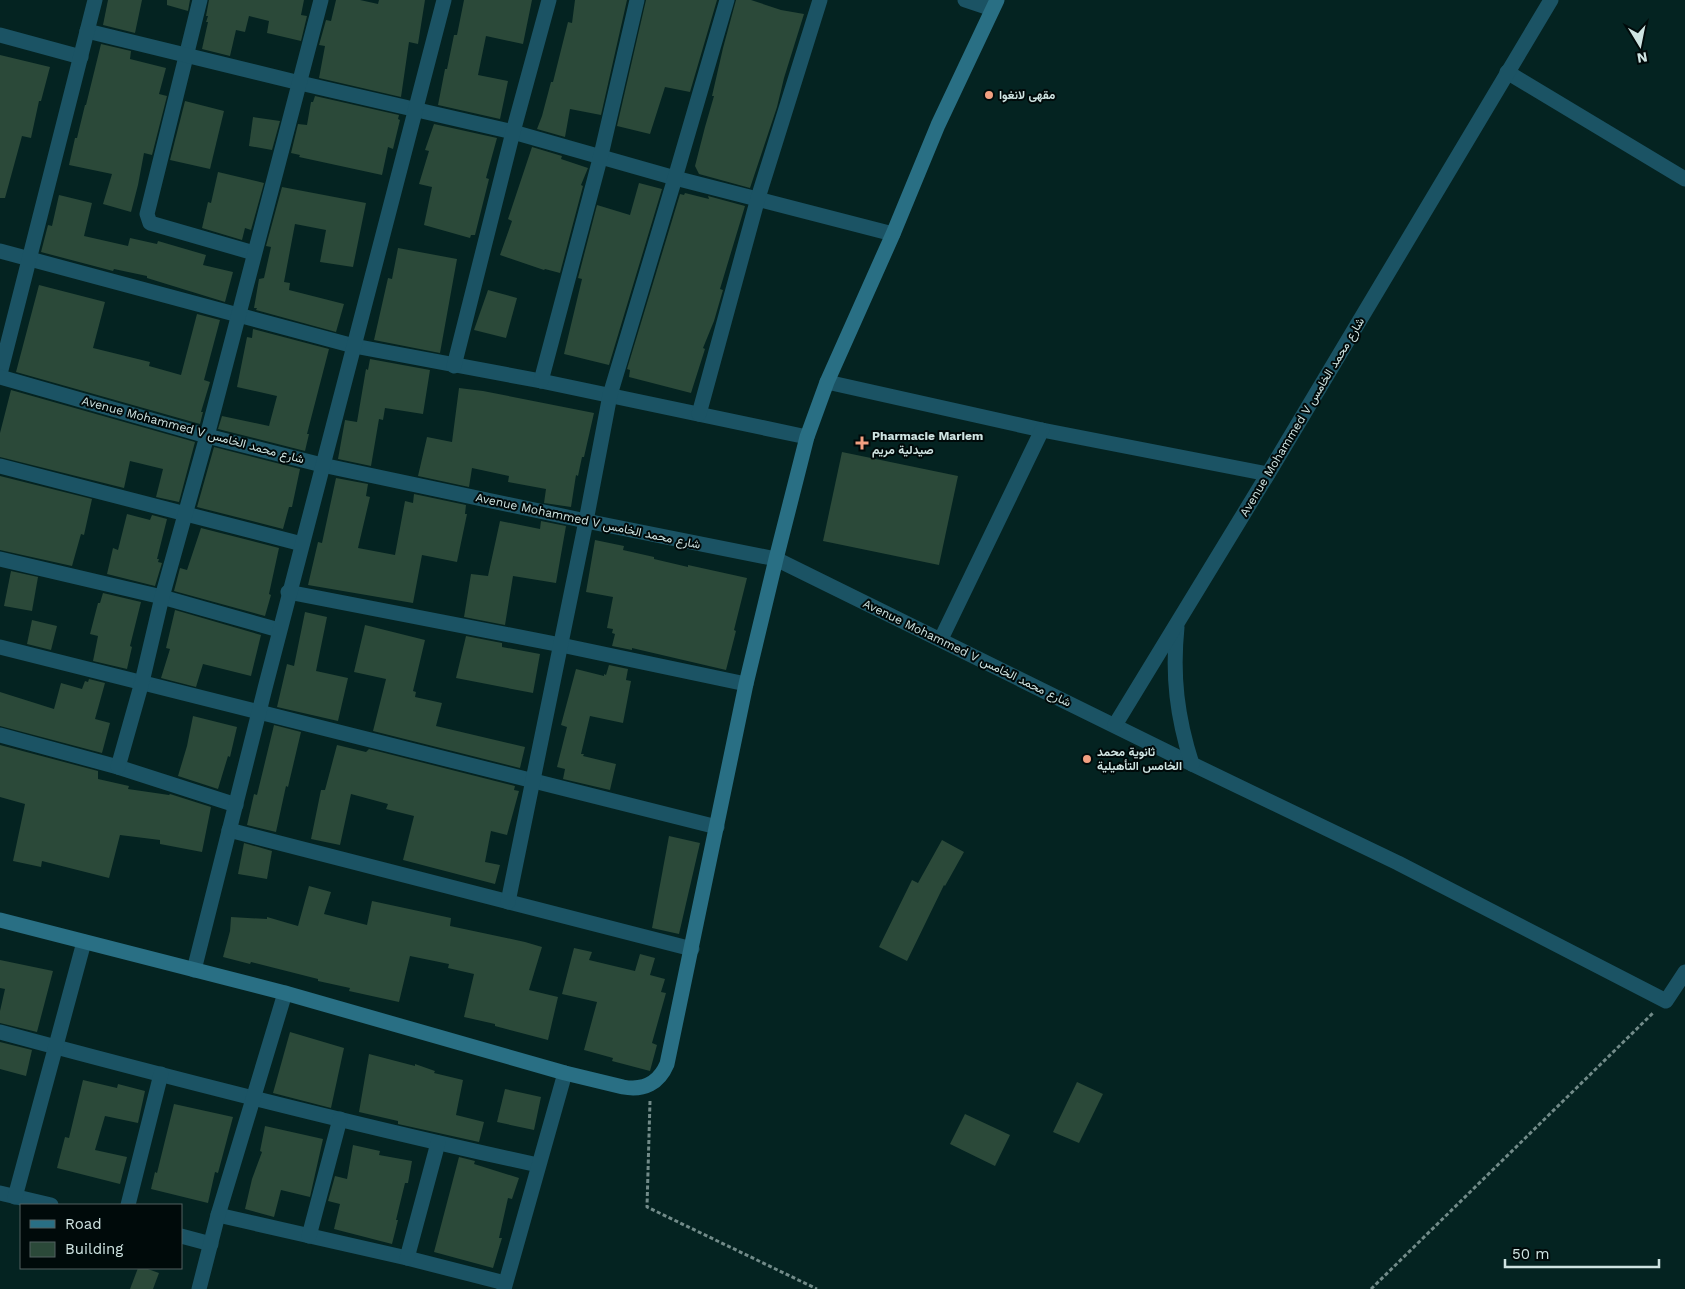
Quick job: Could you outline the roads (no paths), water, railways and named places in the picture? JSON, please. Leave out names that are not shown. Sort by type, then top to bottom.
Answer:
[{"type":"street","points":[[0,376],[95,0]]},
{"type":"street","points":[[200,0],[147,214],[148,219],[150,223],[254,253]]},
{"type":"street","points":[[118,767],[142,682],[162,597],[208,436],[254,253],[322,0]]},
{"type":"street","points":[[194,970],[260,713],[288,592],[444,0]]},
{"type":"street","points":[[454,366],[513,132],[549,0]]},
{"type":"street","points":[[541,381],[601,156],[638,0]]},
{"type":"street","points":[[508,902],[610,395],[727,0]]},
{"type":"street","points":[[699,414],[758,198],[820,0]]},
{"type":"street","points":[[0,920],[285,993],[565,1073],[633,1089],[642,1088],[658,1079],[667,1064],[746,684],[807,437],[827,382],[938,125],[994,5],[965,0]]},
{"type":"street","name":"Avenue Mohammed V شارع محمد الخامس","points":[[0,376],[208,436],[322,465],[586,521],[776,558],[1115,725],[1268,474],[1550,0]]},
{"type":"street","points":[[87,30],[300,83],[513,132],[675,178],[892,234]]},
{"type":"street","points":[[0,35],[80,56]]},
{"type":"street","points":[[1507,72],[1685,179]]},
{"type":"street","points":[[0,252],[354,346],[541,381],[807,437]]},
{"type":"street","points":[[827,382],[1042,430],[1268,474]]},
{"type":"street","points":[[941,639],[1042,430]]},
{"type":"street","points":[[0,466],[302,544]]},
{"type":"street","points":[[0,559],[162,597],[279,630]]},
{"type":"street","points":[[288,592],[561,645],[746,684]]},
{"type":"street","points":[[1178,623],[1174,671],[1176,694],[1192,764]]},
{"type":"street","points":[[0,647],[717,827]]},
{"type":"street","points":[[1115,725],[1398,863],[1666,1001],[1685,972]]},
{"type":"street","points":[[0,735],[118,767],[236,805]]},
{"type":"street","points":[[229,830],[692,949]]},
{"type":"street","points":[[47,1204],[7,1195],[55,1047],[84,942]]},
{"type":"street","points":[[199,1289],[218,1215],[285,993]]},
{"type":"street","points":[[0,1032],[340,1119],[538,1165]]},
{"type":"street","points":[[218,1215],[407,1258],[505,1286],[565,1073]]},
{"type":"street","points":[[128,1204],[161,1074]]},
{"type":"street","points":[[309,1236],[340,1119]]},
{"type":"street","points":[[407,1258],[438,1143]]},
{"type":"street","points":[[182,1236],[211,1244]]},
{"type":"place","name":"مقهى لانغوا","points":[[989,95]]},
{"type":"place","name":"Pharmacie Mariem صيدلية مريم","points":[[862,443]]},
{"type":"place","name":"ثانوية محمد الخامس التأهيلية","points":[[1087,759]]}]
